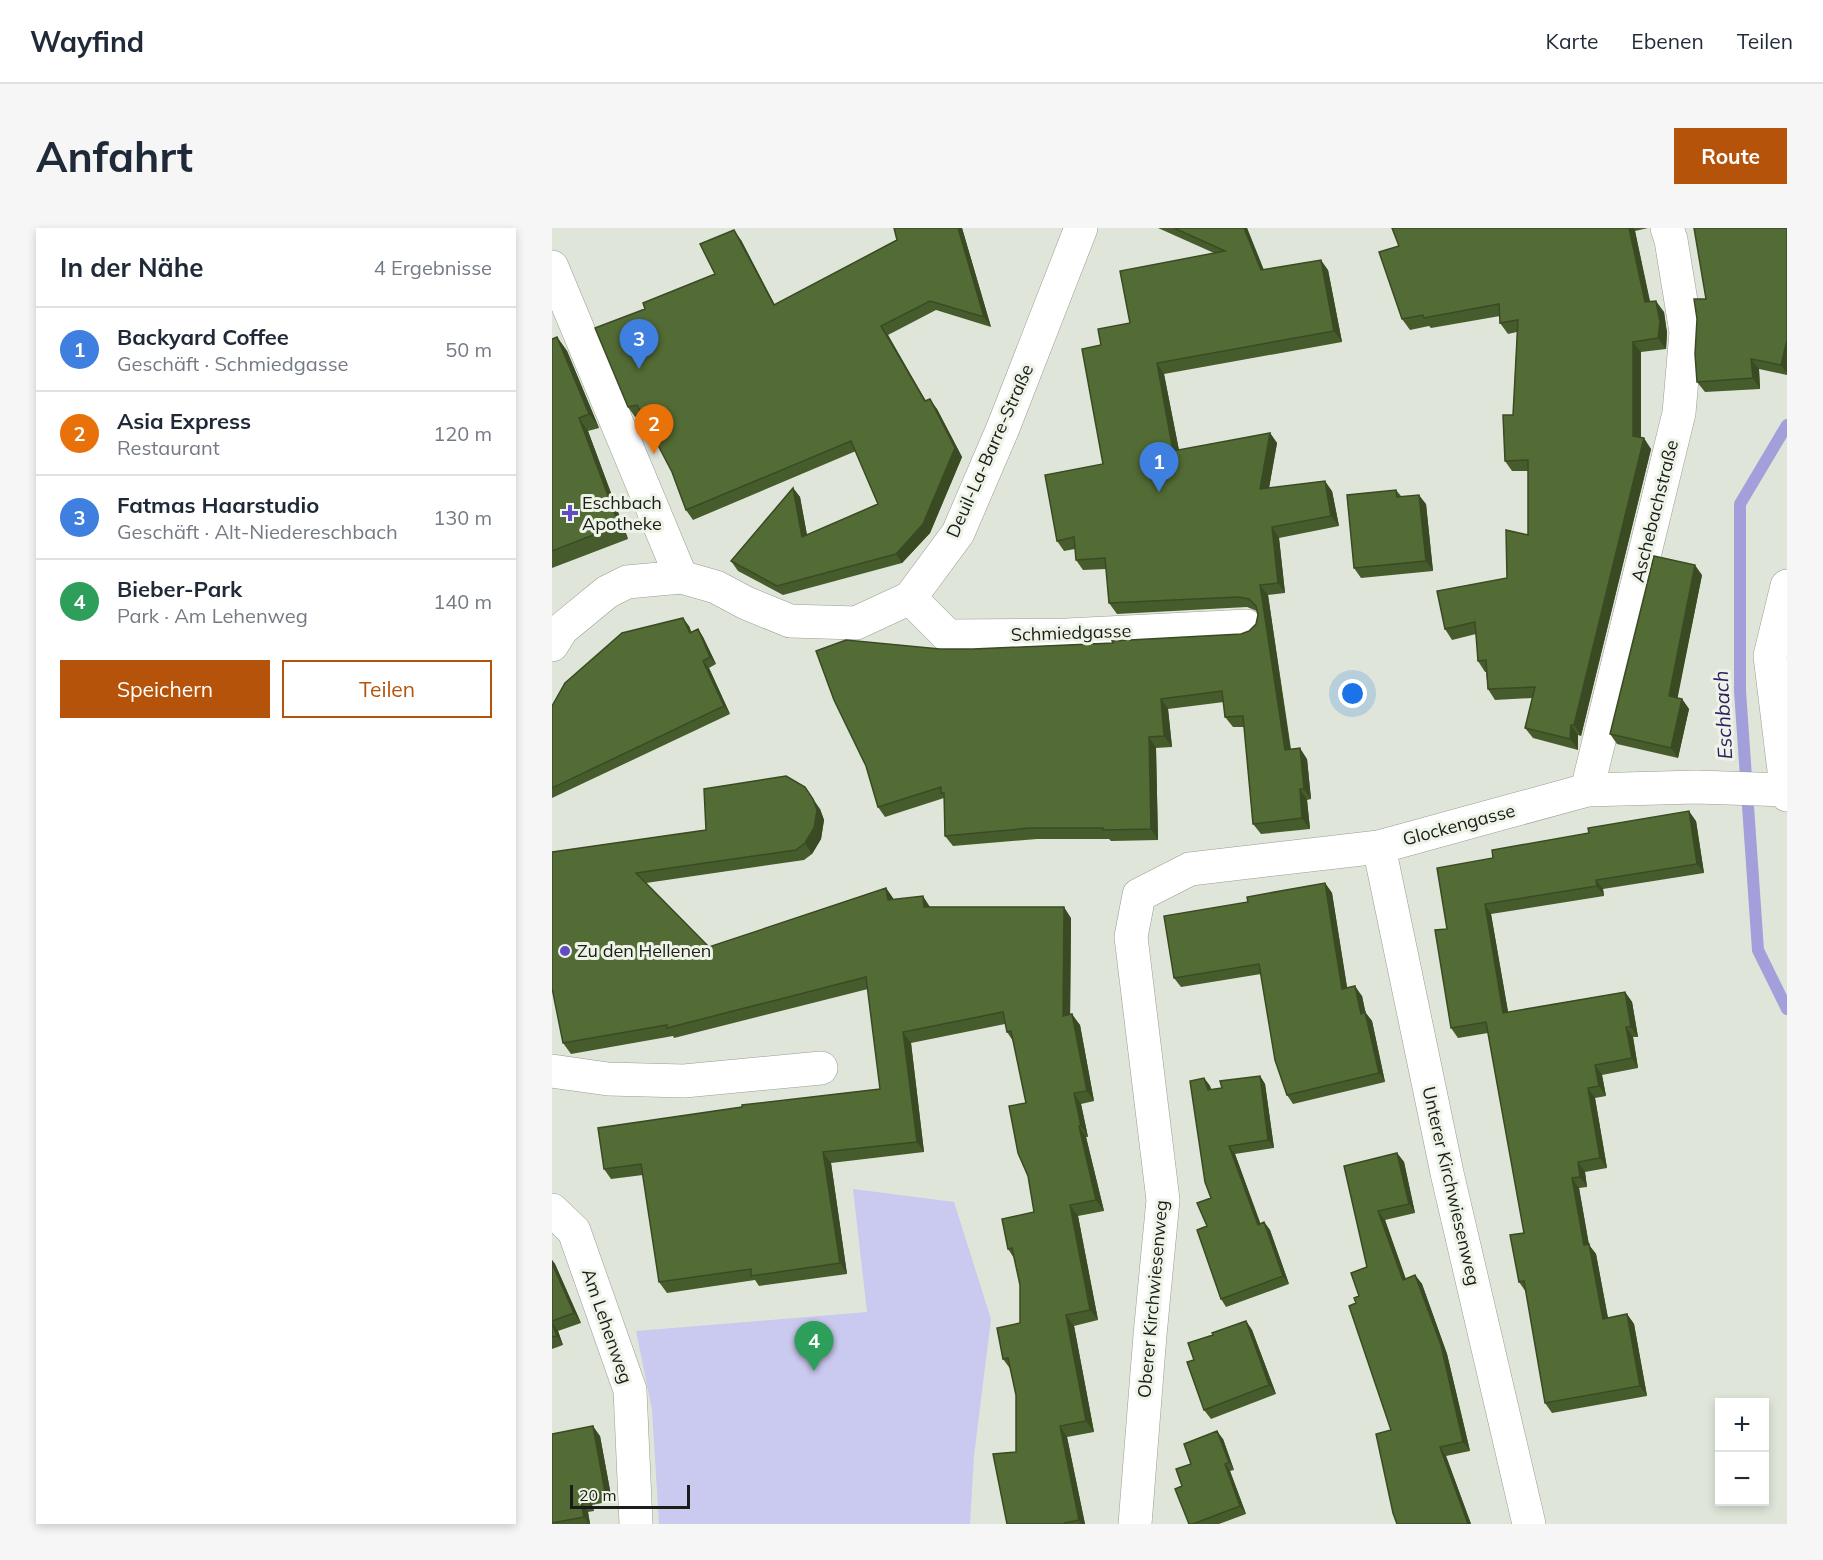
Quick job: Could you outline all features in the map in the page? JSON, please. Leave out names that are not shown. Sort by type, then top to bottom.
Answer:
[{"type":"street","name":"Deuil-La-Barre-Straße","points":[[555,633],[607,592],[627,582],[681,577],[716,587],[746,603],[790,621],[855,623],[910,598],[958,533],[1003,428],[1081,228]]},
{"type":"street","name":"Aschebachstraße","points":[[1587,790],[1678,413],[1686,332],[1667,228]]},
{"type":"street","points":[[552,267],[681,577]]},
{"type":"street","points":[[1786,793],[1770,656],[1787,586]]},
{"type":"street","name":"Schmiedgasse","points":[[910,598],[948,636],[1067,634],[1247,626]]},
{"type":"street","name":"Glockengasse","points":[[1139,895],[1190,870],[1379,847],[1587,790],[1696,787],[1786,793]]},
{"type":"street","name":"Unterer Kirchwiesenweg","points":[[1379,847],[1447,1173],[1529,1524]]},
{"type":"street","name":"Oberer Kirchwiesenweg","points":[[1135,1524],[1163,1200],[1131,937],[1139,895]]},
{"type":"street","points":[[552,1071],[608,1079],[684,1081],[821,1068]]},
{"type":"street","name":"Am Lehenweg","points":[[552,1210],[573,1230],[630,1390],[636,1524]]},
{"type":"shaded area","points":[[853,1189],[954,1202],[991,1319],[974,1456],[970,1524],[659,1524],[652,1410],[636,1331],[867,1312]]},
{"type":"building","points":[[894,228],[958,228],[984,317],[930,301],[881,326],[925,401],[930,399],[955,448],[923,524],[896,554],[777,586],[731,561],[793,488],[802,537],[878,504],[851,441],[686,510],[672,472],[637,405],[628,407],[595,328],[645,309],[643,303],[715,274],[700,244],[734,230],[774,305],[897,240]]},
{"type":"building","points":[[1174,228],[1244,228],[1261,270],[1321,260],[1334,331],[1157,363],[1173,451],[1270,433],[1260,489],[1325,481],[1331,516],[1272,527],[1278,583],[1260,585],[1285,750],[1300,748],[1304,789],[1300,789],[1302,818],[1253,824],[1243,716],[1225,717],[1222,691],[1161,699],[1164,736],[1149,737],[1151,829],[1030,828],[945,836],[944,793],[941,793],[941,787],[878,807],[866,766],[834,700],[816,651],[846,640],[940,649],[1113,643],[1112,641],[1241,634],[1249,631],[1256,624],[1258,615],[1256,606],[1249,599],[1239,597],[1109,603],[1105,558],[1076,560],[1074,537],[1057,541],[1045,475],[1103,464],[1082,349],[1101,345],[1098,329],[1130,323],[1120,271],[1225,251]]},
{"type":"building","points":[[1392,228],[1629,228],[1645,302],[1656,301],[1660,322],[1658,338],[1633,342],[1633,436],[1644,438],[1574,725],[1571,725],[1570,739],[1525,728],[1535,687],[1488,689],[1486,660],[1478,661],[1475,622],[1445,629],[1437,591],[1507,578],[1506,530],[1528,535],[1528,460],[1505,461],[1503,415],[1513,415],[1518,320],[1500,323],[1499,304],[1424,318],[1423,315],[1402,319],[1379,252],[1399,246]]},
{"type":"building","points":[[1694,228],[1787,228],[1787,340],[1781,365],[1751,359],[1753,378],[1697,382],[1695,354],[1697,319],[1694,299],[1706,299]]},
{"type":"building","points":[[557,337],[589,414],[579,418],[619,525],[552,551],[552,339]]},
{"type":"building","points":[[1396,490],[1397,497],[1419,495],[1426,561],[1354,568],[1347,495]]},
{"type":"building","points":[[1654,556],[1695,565],[1669,696],[1682,699],[1671,748],[1610,734]]},
{"type":"building","points":[[683,618],[690,633],[698,629],[710,657],[703,661],[724,706],[552,788],[552,706],[565,683],[622,633]]},
{"type":"building","points":[[786,776],[805,787],[817,810],[814,828],[805,843],[796,850],[636,873],[709,947],[886,888],[888,900],[923,896],[924,907],[1064,907],[1063,1016],[1072,1014],[1087,1091],[1074,1093],[1096,1200],[1070,1205],[1090,1310],[1066,1315],[1086,1421],[1060,1426],[1079,1520],[1066,1524],[1007,1524],[993,1454],[1016,1452],[1016,1395],[1008,1358],[1003,1359],[997,1328],[1020,1323],[1020,1285],[1012,1248],[1008,1249],[1002,1219],[1034,1212],[1028,1176],[1018,1153],[1009,1106],[1026,1103],[1011,1031],[1007,1032],[1003,1012],[903,1032],[917,1142],[823,1152],[840,1263],[751,1276],[751,1269],[659,1282],[641,1164],[604,1169],[598,1128],[742,1107],[742,1105],[880,1089],[866,977],[667,1028],[667,1025],[563,1043],[552,988],[552,852],[706,830],[704,789]]},
{"type":"building","points":[[1689,811],[1697,864],[1596,880],[1597,886],[1485,904],[1503,1013],[1625,992],[1631,1027],[1626,1027],[1632,1058],[1595,1065],[1599,1086],[1588,1088],[1600,1158],[1578,1162],[1580,1177],[1572,1178],[1584,1245],[1589,1244],[1603,1319],[1627,1314],[1640,1386],[1545,1403],[1524,1281],[1519,1282],[1510,1235],[1524,1233],[1486,1022],[1451,1028],[1435,930],[1447,929],[1437,868],[1493,858],[1492,850],[1589,833],[1588,828]]},
{"type":"building","points":[[1325,883],[1342,989],[1355,986],[1361,1014],[1365,1012],[1379,1073],[1287,1095],[1275,1060],[1259,964],[1174,978],[1164,916],[1248,902],[1247,897]]},
{"type":"building","points":[[1260,1076],[1268,1140],[1229,1146],[1258,1225],[1264,1222],[1283,1276],[1221,1299],[1197,1230],[1207,1226],[1197,1203],[1211,1198],[1205,1182],[1190,1081],[1204,1078],[1208,1090],[1222,1088],[1220,1081]]},
{"type":"building","points":[[1397,1153],[1409,1204],[1378,1211],[1403,1280],[1415,1275],[1441,1345],[1463,1442],[1440,1447],[1468,1524],[1397,1524],[1376,1434],[1391,1430],[1349,1306],[1356,1303],[1354,1298],[1359,1296],[1351,1273],[1367,1267],[1344,1166]]},
{"type":"building","points":[[552,1263],[574,1313],[552,1321]]},
{"type":"building","points":[[1246,1321],[1269,1385],[1204,1410],[1187,1362],[1194,1360],[1188,1343]]},
{"type":"building","points":[[552,1323],[557,1336],[552,1337]]},
{"type":"building","points":[[593,1426],[605,1492],[585,1495],[587,1501],[581,1502],[584,1517],[552,1523],[552,1434]]},
{"type":"building","points":[[1217,1431],[1229,1462],[1225,1464],[1240,1506],[1189,1524],[1175,1489],[1182,1486],[1176,1469],[1191,1464],[1184,1444]]},
{"type":"waterway","name":"Eschbach","points":[[1787,425],[1740,504],[1740,691],[1758,950],[1787,1009]]},
{"type":"place","name":"Fatmas Haarstudio","points":[[639,369]]},
{"type":"place","name":"Asia Express","points":[[654,454]]},
{"type":"place","name":"Backyard Coffee","points":[[1159,492]]},
{"type":"place","name":"Eschbach Apotheke","points":[[570,513]]},
{"type":"place","name":"Zu den Hellenen","points":[[565,951]]},
{"type":"place","name":"Bieber-Park","points":[[814,1371]]}]
